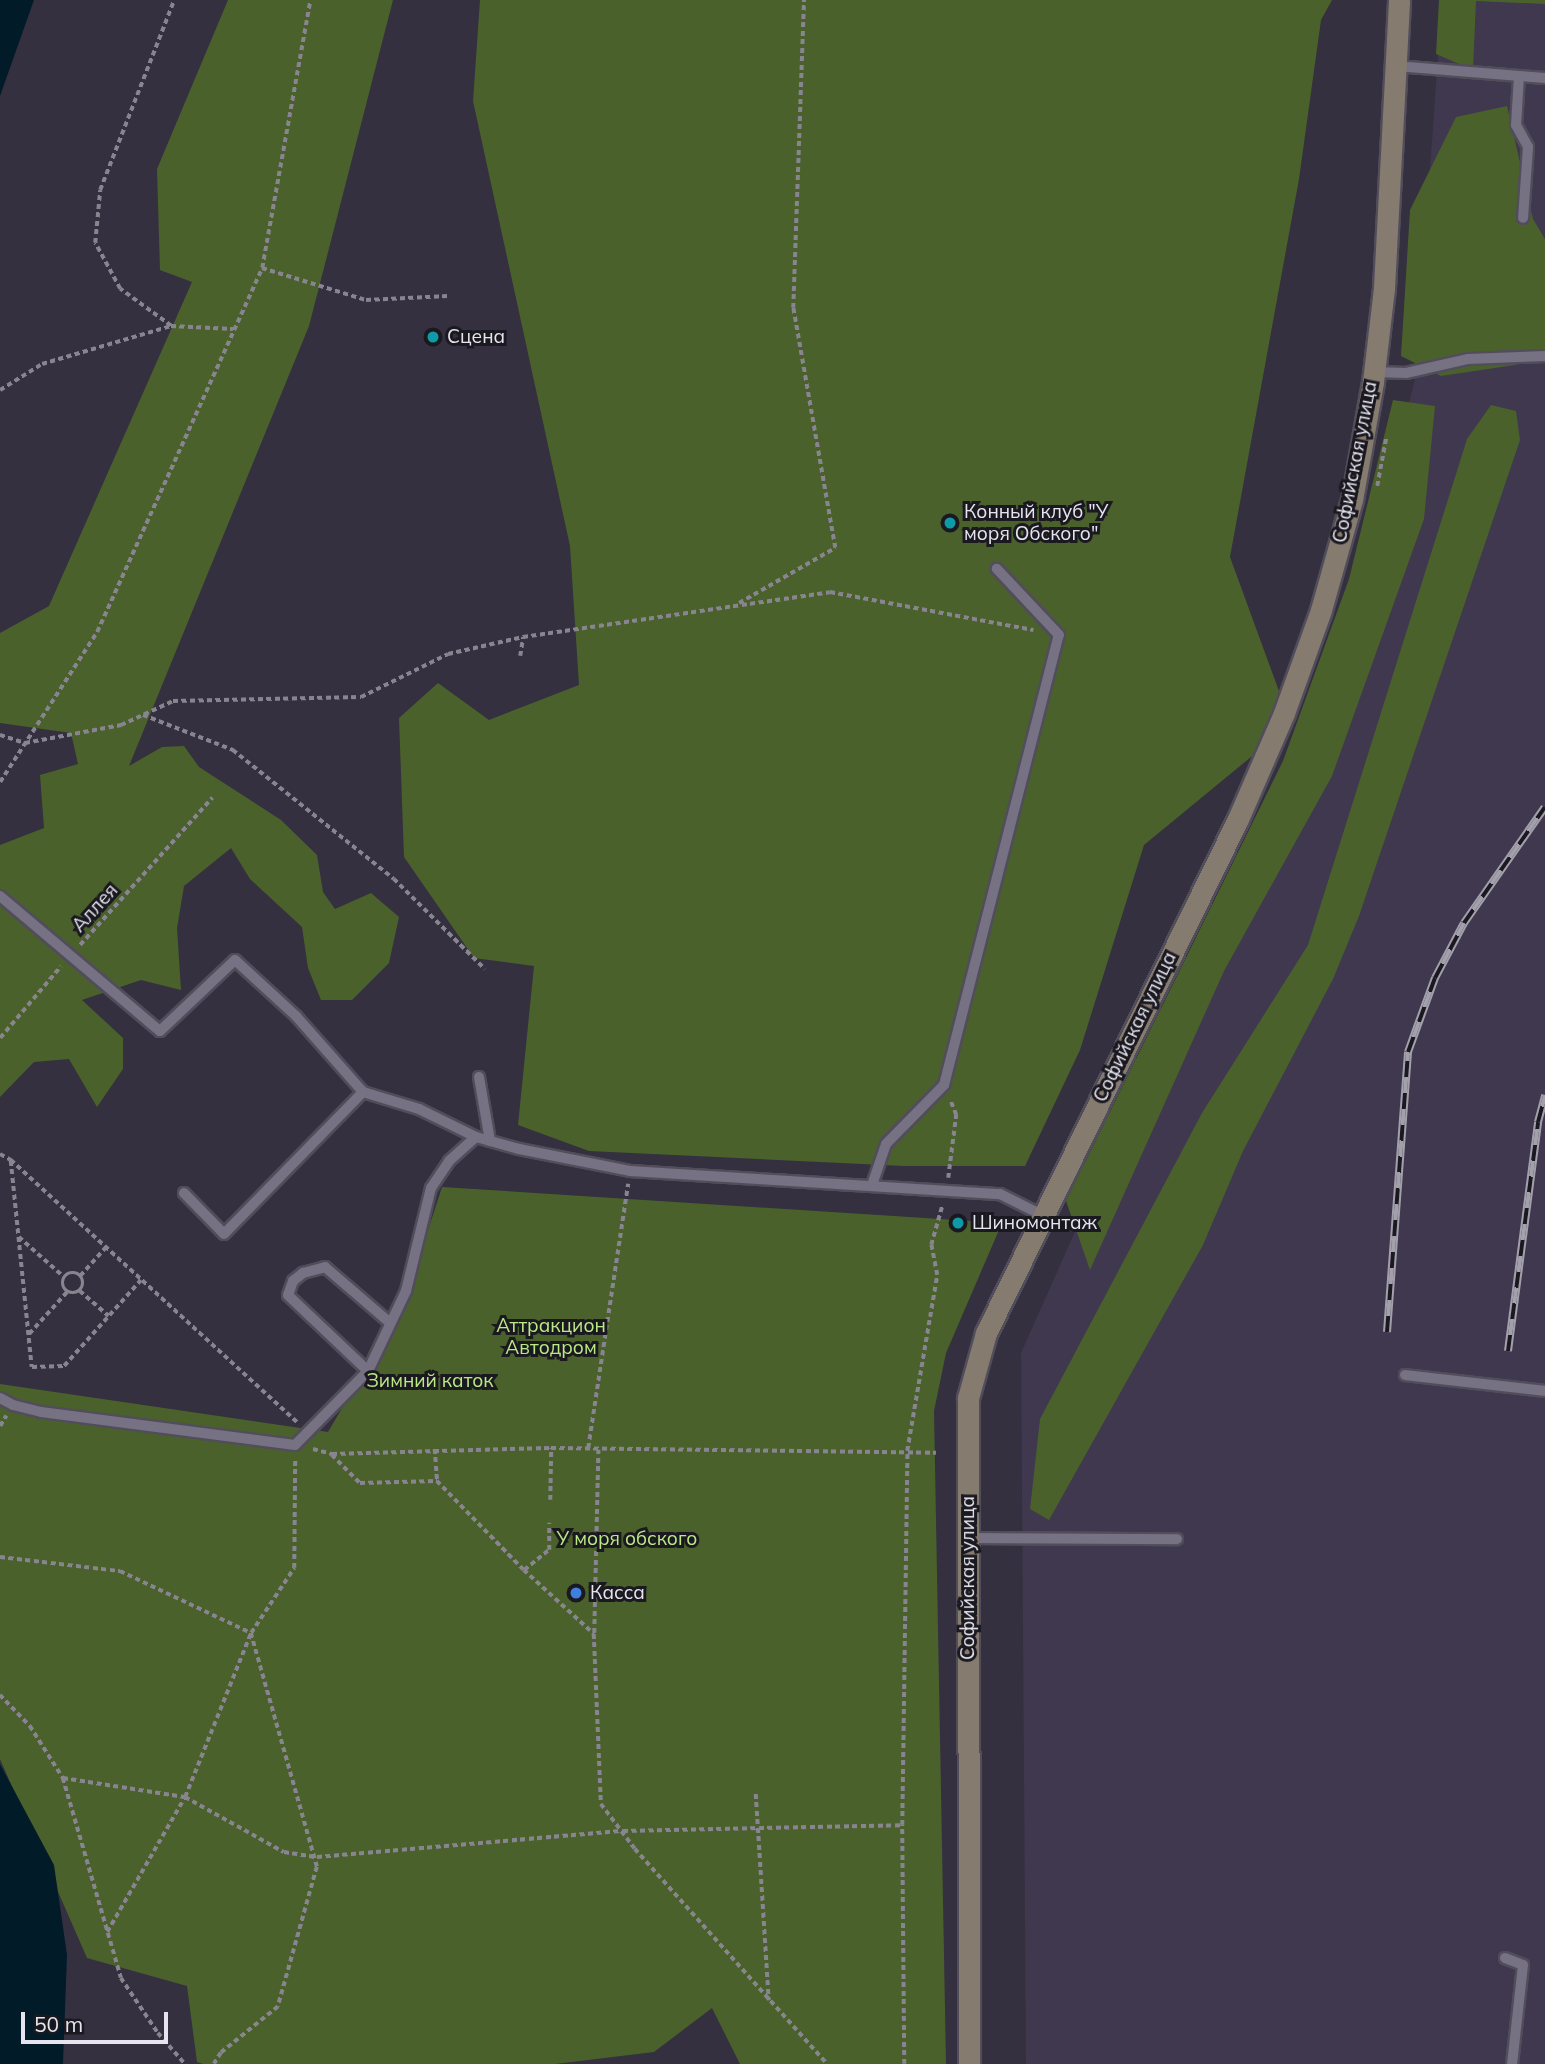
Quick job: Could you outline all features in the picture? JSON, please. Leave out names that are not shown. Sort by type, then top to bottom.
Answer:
[{"type":"main road","name":"Софийская улица","points":[[969,2064],[968,1398],[986,1333],[1238,819],[1284,713],[1321,610],[1352,500],[1374,372],[1384,288],[1399,0]]},
{"type":"lane","points":[[1396,66],[1545,78]]},
{"type":"lane","points":[[1519,76],[1516,125],[1528,147],[1523,218]]},
{"type":"lane","points":[[1374,372],[1406,373],[1468,359],[1545,356]]},
{"type":"lane","points":[[872,1185],[886,1144],[944,1085],[1059,635],[997,569]]},
{"type":"lane","points":[[0,896],[69,957],[160,1031],[235,960],[296,1016],[363,1092],[419,1109],[476,1138],[630,1171],[1000,1194],[1042,1215]]},
{"type":"lane","points":[[479,1077],[490,1141]]},
{"type":"lane","points":[[184,1193],[224,1234],[363,1092]]},
{"type":"lane","points":[[0,1398],[13,1405],[41,1412],[295,1445],[368,1371],[406,1291],[431,1188],[449,1161],[476,1138]]},
{"type":"lane","points":[[368,1371],[288,1295],[293,1281],[303,1273],[325,1267],[390,1323]]},
{"type":"lane","points":[[1405,1375],[1545,1391]]},
{"type":"lane","points":[[967,1538],[1177,1539]]},
{"type":"lane","points":[[1505,1958],[1523,1965],[1512,2064]]},
{"type":"path","points":[[171,326],[120,289],[95,243],[100,190],[174,0]]},
{"type":"path","points":[[0,782],[97,632],[262,268],[310,0]]},
{"type":"path","points":[[735,606],[835,548],[793,308],[804,0]]},
{"type":"path","points":[[262,268],[366,300],[448,296]]},
{"type":"path","points":[[0,390],[42,365],[171,326],[235,329]]},
{"type":"path","points":[[1375,496],[1387,427]]},
{"type":"path","points":[[0,735],[25,743],[121,725],[173,701],[360,697],[448,654],[523,637],[830,592],[1059,635]]},
{"type":"path","points":[[520,656],[523,637]]},
{"type":"path","points":[[143,715],[233,750],[394,879],[485,969]]},
{"type":"path","name":"Аллея","points":[[0,1038],[69,957],[212,799]]},
{"type":"path","points":[[904,2064],[902,1825],[907,1451],[937,1275],[931,1245],[947,1189],[956,1115],[944,1085]]},
{"type":"path","points":[[0,1154],[11,1160],[308,1432]]},
{"type":"path","points":[[11,1160],[32,1367],[64,1366],[141,1280]]},
{"type":"path","points":[[588,1448],[630,1171]]},
{"type":"path","points":[[19,1237],[64,1277]]},
{"type":"path","points":[[80,1276],[106,1247]]},
{"type":"path","points":[[64,1277],[74,1273],[80,1276],[83,1285],[80,1291]]},
{"type":"path","points":[[64,1277],[62,1284],[67,1292]]},
{"type":"path","points":[[29,1334],[67,1292],[80,1291],[109,1317]]},
{"type":"path","points":[[107,1931],[185,1797],[251,1633],[294,1568],[295,1445],[332,1454],[435,1449],[551,1448],[936,1453]]},
{"type":"path","points":[[550,1500],[551,1448]]},
{"type":"path","points":[[435,1449],[437,1481],[524,1570],[594,1634]]},
{"type":"path","points":[[598,1450],[594,1634],[601,1804],[769,2001],[827,2064]]},
{"type":"path","points":[[332,1454],[360,1483],[437,1481]]},
{"type":"path","points":[[524,1570],[549,1550],[549,1523]]},
{"type":"path","points":[[0,1557],[120,1571],[251,1633],[317,1857],[317,1867],[278,2007],[221,2053],[214,2064]]},
{"type":"path","points":[[0,1695],[30,1726],[63,1778],[121,1978],[158,2033],[185,2064]]},
{"type":"path","points":[[63,1778],[185,1797],[284,1852],[317,1857],[622,1831],[902,1825]]},
{"type":"path","points":[[756,1794],[769,2001]]},
{"type":"shaded area","points":[[1442,0],[1545,0],[1545,2064],[1026,2064],[1021,1353],[1365,580],[1415,379]]},
{"type":"green space","points":[[228,0],[393,0],[309,326],[129,766],[162,747],[184,746],[199,767],[281,820],[317,855],[323,892],[335,909],[371,893],[399,917],[389,963],[352,1000],[321,1000],[308,968],[302,927],[250,879],[231,848],[184,886],[177,928],[181,990],[141,980],[82,1000],[123,1038],[123,1069],[97,1107],[69,1059],[34,1062],[0,1097],[0,845],[44,828],[40,775],[78,764],[71,733],[0,723],[0,633],[49,606],[192,282],[160,270],[157,169]]},
{"type":"green space","points":[[480,0],[1332,0],[1321,20],[1299,179],[1230,557],[1291,724],[1144,845],[1080,1050],[1025,1166],[904,1166],[589,1151],[518,1125],[534,966],[474,958],[404,857],[399,718],[438,683],[489,720],[579,685],[570,546],[473,101]]},
{"type":"green space","points":[[1439,0],[1545,0],[1545,4],[1476,1],[1473,70],[1436,54]]},
{"type":"green space","points":[[1507,106],[1533,219],[1545,239],[1545,355],[1515,365],[1441,376],[1401,356],[1410,210],[1456,117]]},
{"type":"green space","points":[[1393,400],[1435,406],[1424,519],[1332,776],[1224,971],[1090,1270],[1066,1201],[1283,761],[1349,579]]},
{"type":"green space","points":[[1491,405],[1516,411],[1520,440],[1359,916],[1333,979],[1243,1151],[1203,1245],[1049,1520],[1030,1509],[1040,1419],[1202,1113],[1308,945],[1467,439]]},
{"type":"green space","name":"У моря обского","points":[[442,1187],[1002,1223],[946,1353],[934,1411],[946,2064],[740,2064],[712,2008],[654,2052],[555,2064],[203,2064],[197,2062],[187,1986],[87,1958],[0,1759],[0,1384],[328,1432],[405,1301]]},
{"type":"water","points":[[0,0],[34,0],[0,96]]},
{"type":"water","points":[[0,1764],[54,1865],[67,1955],[63,2064],[0,2064]]},
{"type":"railway","points":[[1387,1332],[1408,1052],[1435,978],[1464,923],[1545,807]]},
{"type":"railway","points":[[1508,1351],[1538,1122],[1545,1095]]},
{"type":"place","name":"Сцена","points":[[433,337]]},
{"type":"place","name":"Конный клуб \"У моря Обского\"","points":[[950,523]]},
{"type":"place","name":"Шиномонтаж","points":[[958,1223]]},
{"type":"place","name":"Касса","points":[[576,1593]]},
{"type":"park label","name":"Аттракцион Автодром","points":[[551,1337]]},
{"type":"park label","name":"Зимний каток","points":[[430,1381]]}]
